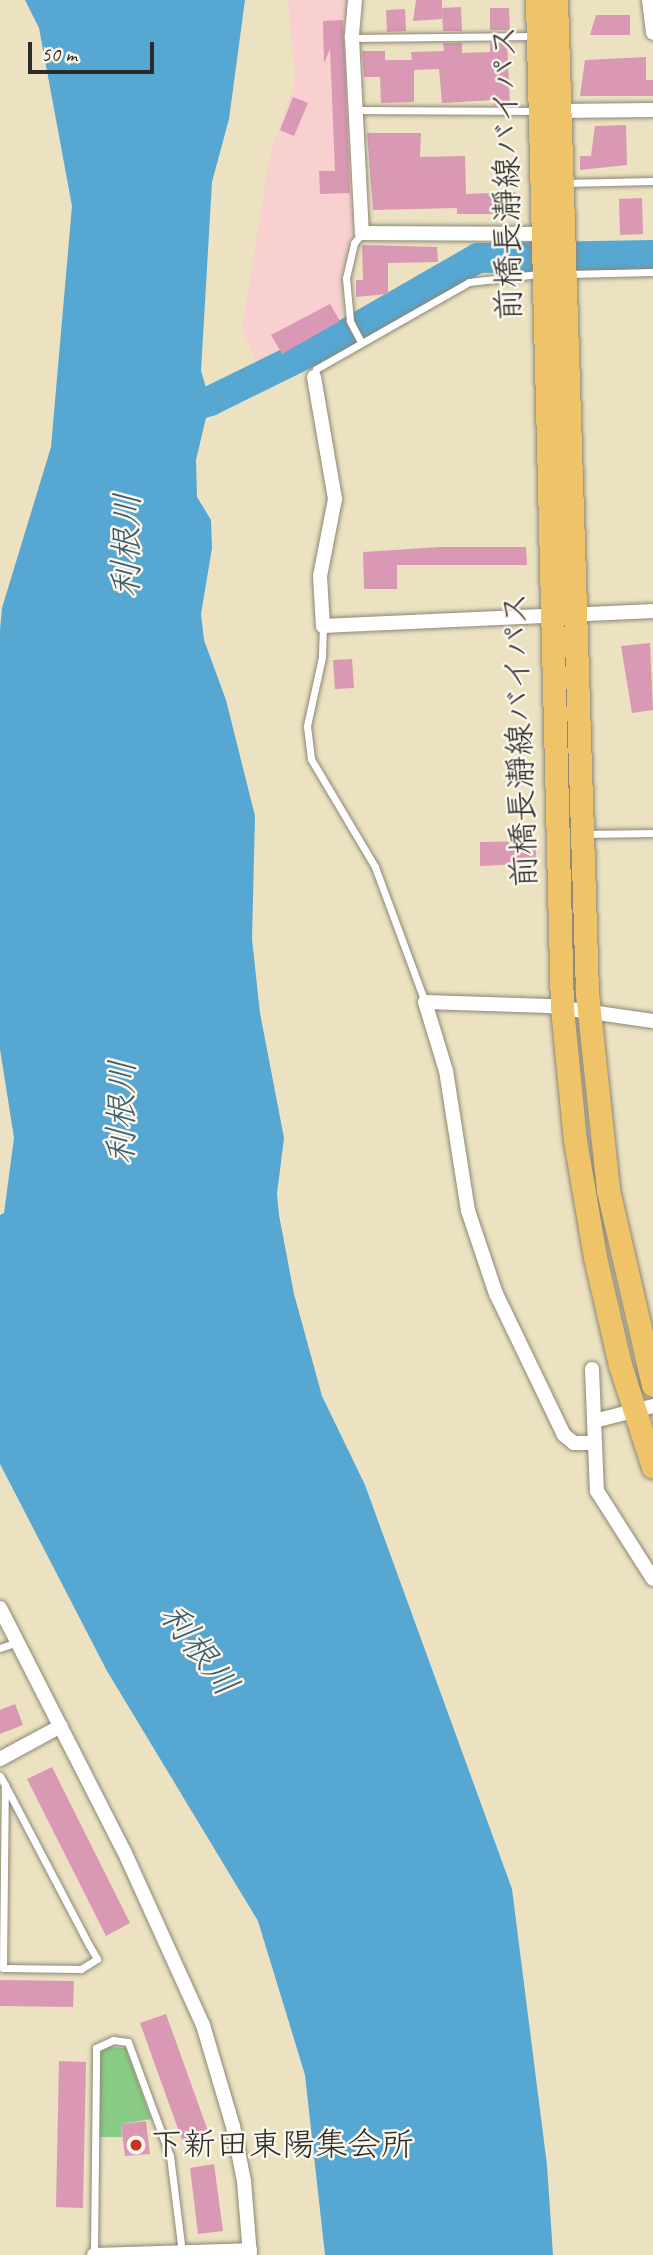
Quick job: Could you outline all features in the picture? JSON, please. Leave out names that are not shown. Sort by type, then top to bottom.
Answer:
[{"type":"main road","name":"前橋長瀞線バイパス","points":[[537,0],[538,36],[560,183],[552,238]]},
{"type":"main road","name":"前橋長瀞線バイパス","points":[[556,0],[548,111],[552,238],[549,617],[562,1008],[583,1193],[643,1409],[653,1467]]},
{"type":"main road","name":"前橋長瀞線バイパス","points":[[552,271],[574,616],[588,1012],[608,1190],[653,1385]]},
{"type":"street","points":[[355,0],[352,38],[362,233],[552,238]]},
{"type":"street","points":[[649,0],[653,33]]},
{"type":"street","points":[[548,111],[653,110]]},
{"type":"street","points":[[314,377],[335,499],[320,576],[323,626],[653,611]]},
{"type":"street","points":[[594,1443],[574,1443],[564,1435],[496,1294],[468,1212],[446,1071],[425,1002],[562,1008],[653,1021]]},
{"type":"street","points":[[593,1369],[594,1443],[599,1499],[653,1578]]},
{"type":"street","points":[[594,1421],[643,1409]]},
{"type":"street","points":[[0,1608],[61,1726],[203,2025],[233,2126],[250,2253],[94,2254]]},
{"type":"street","points":[[0,1759],[61,1726]]},
{"type":"lane","points":[[352,38],[538,36]]},
{"type":"lane","points":[[356,110],[548,111]]},
{"type":"lane","points":[[560,183],[653,181]]},
{"type":"lane","points":[[359,339],[350,321],[346,278],[354,243],[362,233]]},
{"type":"lane","points":[[314,377],[316,369],[359,339],[470,282],[552,271],[653,272]]},
{"type":"lane","points":[[323,626],[322,657],[307,726],[311,759],[374,867],[425,1002]]},
{"type":"lane","points":[[582,834],[653,832]]},
{"type":"lane","points":[[0,1648],[17,1642]]},
{"type":"lane","points":[[0,1776],[5,1785],[97,1959],[80,1969],[3,1968],[5,1785]]},
{"type":"lane","points":[[94,2254],[96,2048],[113,2040],[128,2042],[170,2156],[174,2254]]},
{"type":"shaded area","points":[[288,0],[348,0],[353,221],[342,275],[342,324],[258,368],[242,327],[270,154],[295,81]]},
{"type":"green space","points":[[110,2047],[126,2048],[151,2119],[121,2124],[122,2137],[99,2137],[99,2052]]},
{"type":"water","name":"利根川","points":[[25,0],[245,0],[229,119],[212,182],[201,371],[210,401],[196,460],[197,497],[211,520],[212,548],[201,614],[204,640],[226,700],[255,816],[252,939],[260,1013],[284,1138],[277,1194],[279,1215],[294,1294],[322,1396],[365,1485],[512,1889],[547,2165],[553,2255],[325,2255],[305,2075],[258,1921],[107,1671],[0,1464],[0,1215],[4,1213],[14,1138],[0,1049],[0,630],[2,608],[51,447],[72,206],[39,28]]},
{"type":"building","points":[[416,0],[442,0],[442,19],[413,21]]},
{"type":"building","points":[[461,7],[462,31],[443,31],[442,8]]},
{"type":"building","points":[[490,8],[509,8],[510,30],[490,30]]},
{"type":"building","points":[[405,9],[406,31],[387,32],[386,10]]},
{"type":"building","points":[[596,15],[630,15],[630,35],[590,35]]},
{"type":"building","points":[[343,20],[350,193],[320,194],[319,171],[335,171],[330,49],[324,63],[323,21]]},
{"type":"building","points":[[507,42],[510,105],[494,105],[494,100],[442,103],[439,69],[414,70],[414,102],[381,103],[380,77],[364,77],[362,51],[385,51],[385,60],[412,60],[411,52],[444,51],[443,43],[462,43],[462,53],[490,52],[490,43]]},
{"type":"building","points":[[646,57],[646,80],[653,80],[653,96],[580,96],[585,60]]},
{"type":"building","points":[[293,97],[308,103],[294,136],[280,130]]},
{"type":"building","points":[[626,125],[627,165],[580,170],[580,156],[591,156],[595,126]]},
{"type":"building","points":[[367,133],[421,133],[420,157],[465,156],[466,194],[515,192],[516,214],[457,214],[457,208],[373,210]]},
{"type":"building","points":[[642,198],[643,234],[620,235],[619,199]]},
{"type":"building","points":[[362,245],[437,247],[438,262],[388,263],[388,294],[356,297],[356,280],[363,280]]},
{"type":"building","points":[[330,304],[340,321],[282,354],[271,335]]},
{"type":"building","points":[[440,547],[526,547],[527,565],[397,565],[397,589],[364,589],[363,552]]},
{"type":"building","points":[[650,643],[653,710],[632,713],[621,646]]},
{"type":"building","points":[[352,659],[354,688],[335,689],[333,660]]},
{"type":"building","points":[[536,841],[536,863],[480,866],[480,842]]},
{"type":"building","points":[[15,1704],[23,1725],[0,1734],[0,1710]]},
{"type":"building","points":[[52,1767],[130,1923],[106,1936],[27,1779]]},
{"type":"building","points":[[0,1980],[74,1981],[73,2007],[0,2006]]},
{"type":"building","points":[[166,2014],[208,2131],[182,2140],[140,2023]]},
{"type":"building","points":[[59,2061],[86,2062],[83,2208],[56,2207]]},
{"type":"building","name":"下新田東陽集会所","points":[[146,2121],[150,2154],[125,2156],[121,2124]]},
{"type":"building","points":[[214,2164],[223,2231],[198,2234],[190,2168]]},
{"type":"waterway","points":[[174,412],[210,401],[344,335],[478,258],[653,255]]},
{"type":"place","name":"下新田東陽集会所","points":[[136,2145]]}]
